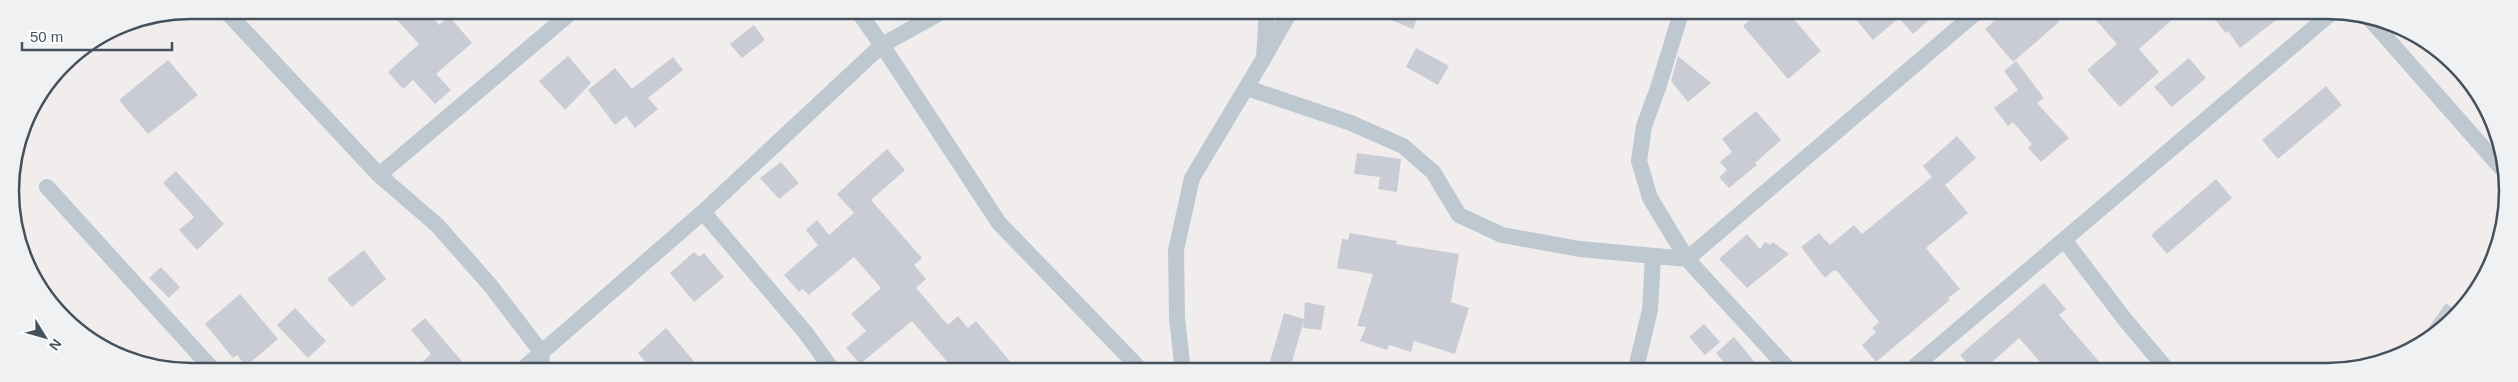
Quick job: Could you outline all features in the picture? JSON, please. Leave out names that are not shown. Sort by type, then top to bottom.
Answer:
[{"type":"street","points":[[233,19],[379,175],[438,225],[490,285],[542,353],[541,363]]},
{"type":"street","points":[[379,175],[563,19]]},
{"type":"street","points":[[863,19],[999,223],[1133,363]]},
{"type":"street","points":[[530,363],[703,212],[882,45],[930,19]]},
{"type":"street","points":[[1264,58],[1266,19]]},
{"type":"street","points":[[1182,363],[1177,318],[1176,250],[1192,178],[1247,88],[1286,19]]},
{"type":"street","points":[[1679,19],[1644,126],[1638,161],[1650,198],[1687,259],[1783,363]]},
{"type":"street","points":[[1247,88],[1351,123],[1403,146],[1433,172],[1459,215],[1502,235],[1580,248],[1687,259],[1968,19]]},
{"type":"street","points":[[1919,363],[2065,241],[2324,19]]},
{"type":"street","points":[[2376,26],[2497,163]]},
{"type":"street","points":[[47,188],[207,363]]},
{"type":"street","points":[[703,212],[806,332],[828,363]]},
{"type":"street","points":[[2065,241],[2126,321],[2161,363]]},
{"type":"street","points":[[1637,363],[1650,310],[1653,256]]},
{"type":"building","points":[[396,19],[434,19],[439,25],[446,19],[452,19],[472,43],[436,74],[451,90],[435,104],[413,80],[403,89],[388,72],[419,44]]},
{"type":"building","points":[[1389,19],[1417,19],[1413,29]]},
{"type":"building","points":[[1751,19],[1794,19],[1821,51],[1788,79],[1743,26]]},
{"type":"building","points":[[1856,19],[1898,19],[1873,40]]},
{"type":"building","points":[[1900,19],[1930,19],[1913,34]]},
{"type":"building","points":[[1996,19],[2056,19],[2059,22],[2013,62],[1985,29]]},
{"type":"building","points":[[2095,19],[2173,19],[2139,49],[2159,72],[2120,107],[2087,70],[2117,44]]},
{"type":"building","points":[[2214,19],[2276,20],[2240,48],[2228,31],[2226,33]]},
{"type":"building","points":[[754,25],[765,40],[742,58],[730,44]]},
{"type":"building","points":[[1416,48],[1449,66],[1438,85],[1406,67]]},
{"type":"building","points":[[568,56],[591,83],[565,110],[539,81]]},
{"type":"building","points":[[1678,56],[1711,83],[1688,102],[1671,81]]},
{"type":"building","points":[[673,57],[683,70],[648,98],[658,109],[635,128],[626,116],[615,125],[588,90],[615,68],[632,89]]},
{"type":"building","points":[[2189,58],[2206,78],[2172,107],[2154,87]]},
{"type":"building","points":[[168,60],[198,95],[148,134],[119,100]]},
{"type":"building","points":[[2016,61],[2044,98],[2037,103],[2069,138],[2041,162],[2028,148],[2032,144],[2013,122],[2008,126],[1994,108],[2018,90],[2004,71]]},
{"type":"building","points":[[2326,86],[2342,105],[2278,159],[2262,140]]},
{"type":"building","points":[[1756,111],[1781,140],[1755,163],[1757,165],[1729,188],[1719,177],[1727,170],[1720,162],[1732,152],[1722,139]]},
{"type":"building","points":[[1957,136],[1976,158],[1945,185],[1968,213],[1926,248],[1960,289],[1948,298],[1950,300],[1876,362],[1862,345],[1876,332],[1872,328],[1879,322],[1838,272],[1834,270],[1825,278],[1801,247],[1819,233],[1830,245],[1854,225],[1862,234],[1932,177],[1923,166]]},
{"type":"building","points":[[887,149],[905,170],[871,200],[922,258],[914,265],[926,279],[916,288],[948,325],[958,316],[968,328],[976,321],[1011,363],[948,363],[912,321],[859,363],[846,348],[866,331],[851,314],[881,288],[854,257],[809,295],[803,289],[799,292],[784,275],[818,245],[806,230],[817,220],[829,235],[854,213],[837,194]]},
{"type":"building","points":[[1357,153],[1401,159],[1397,192],[1378,189],[1380,177],[1354,174]]},
{"type":"building","points":[[781,162],[799,183],[779,199],[760,178]]},
{"type":"building","points":[[176,171],[224,224],[197,250],[179,230],[194,217],[163,183]]},
{"type":"building","points":[[2216,179],[2232,198],[2167,254],[2151,235]]},
{"type":"building","points":[[1350,233],[1397,241],[1396,244],[1459,254],[1451,302],[1469,308],[1455,354],[1414,341],[1411,352],[1389,345],[1387,350],[1360,341],[1366,327],[1357,326],[1373,274],[1337,268],[1342,239],[1348,240]]},
{"type":"building","points":[[1747,234],[1760,249],[1765,242],[1770,245],[1773,242],[1789,254],[1747,288],[1719,259]]},
{"type":"building","points":[[364,250],[386,279],[352,307],[327,279]]},
{"type":"building","points":[[694,252],[699,257],[704,253],[724,277],[694,302],[670,273]]},
{"type":"building","points":[[161,267],[180,287],[169,298],[149,278]]},
{"type":"building","points":[[2044,283],[2066,309],[2059,315],[2100,363],[2041,363],[2019,338],[1991,363],[1967,363],[1960,355]]},
{"type":"building","points":[[240,294],[278,339],[250,363],[244,363],[237,355],[233,358],[205,324]]},
{"type":"building","points":[[1305,302],[1325,306],[1321,330],[1303,328],[1304,320],[1292,363],[1270,363],[1284,313],[1304,319]]},
{"type":"building","points":[[2446,303],[2453,308],[2432,328],[2425,333]]},
{"type":"building","points":[[295,308],[326,341],[308,358],[277,325]]},
{"type":"building","points":[[425,318],[463,363],[421,363],[431,354],[411,330]]},
{"type":"building","points":[[1704,324],[1720,342],[1705,355],[1689,337]]},
{"type":"building","points":[[666,328],[695,363],[646,363],[638,353]]},
{"type":"building","points":[[1734,337],[1756,363],[1724,363],[1716,353]]}]
